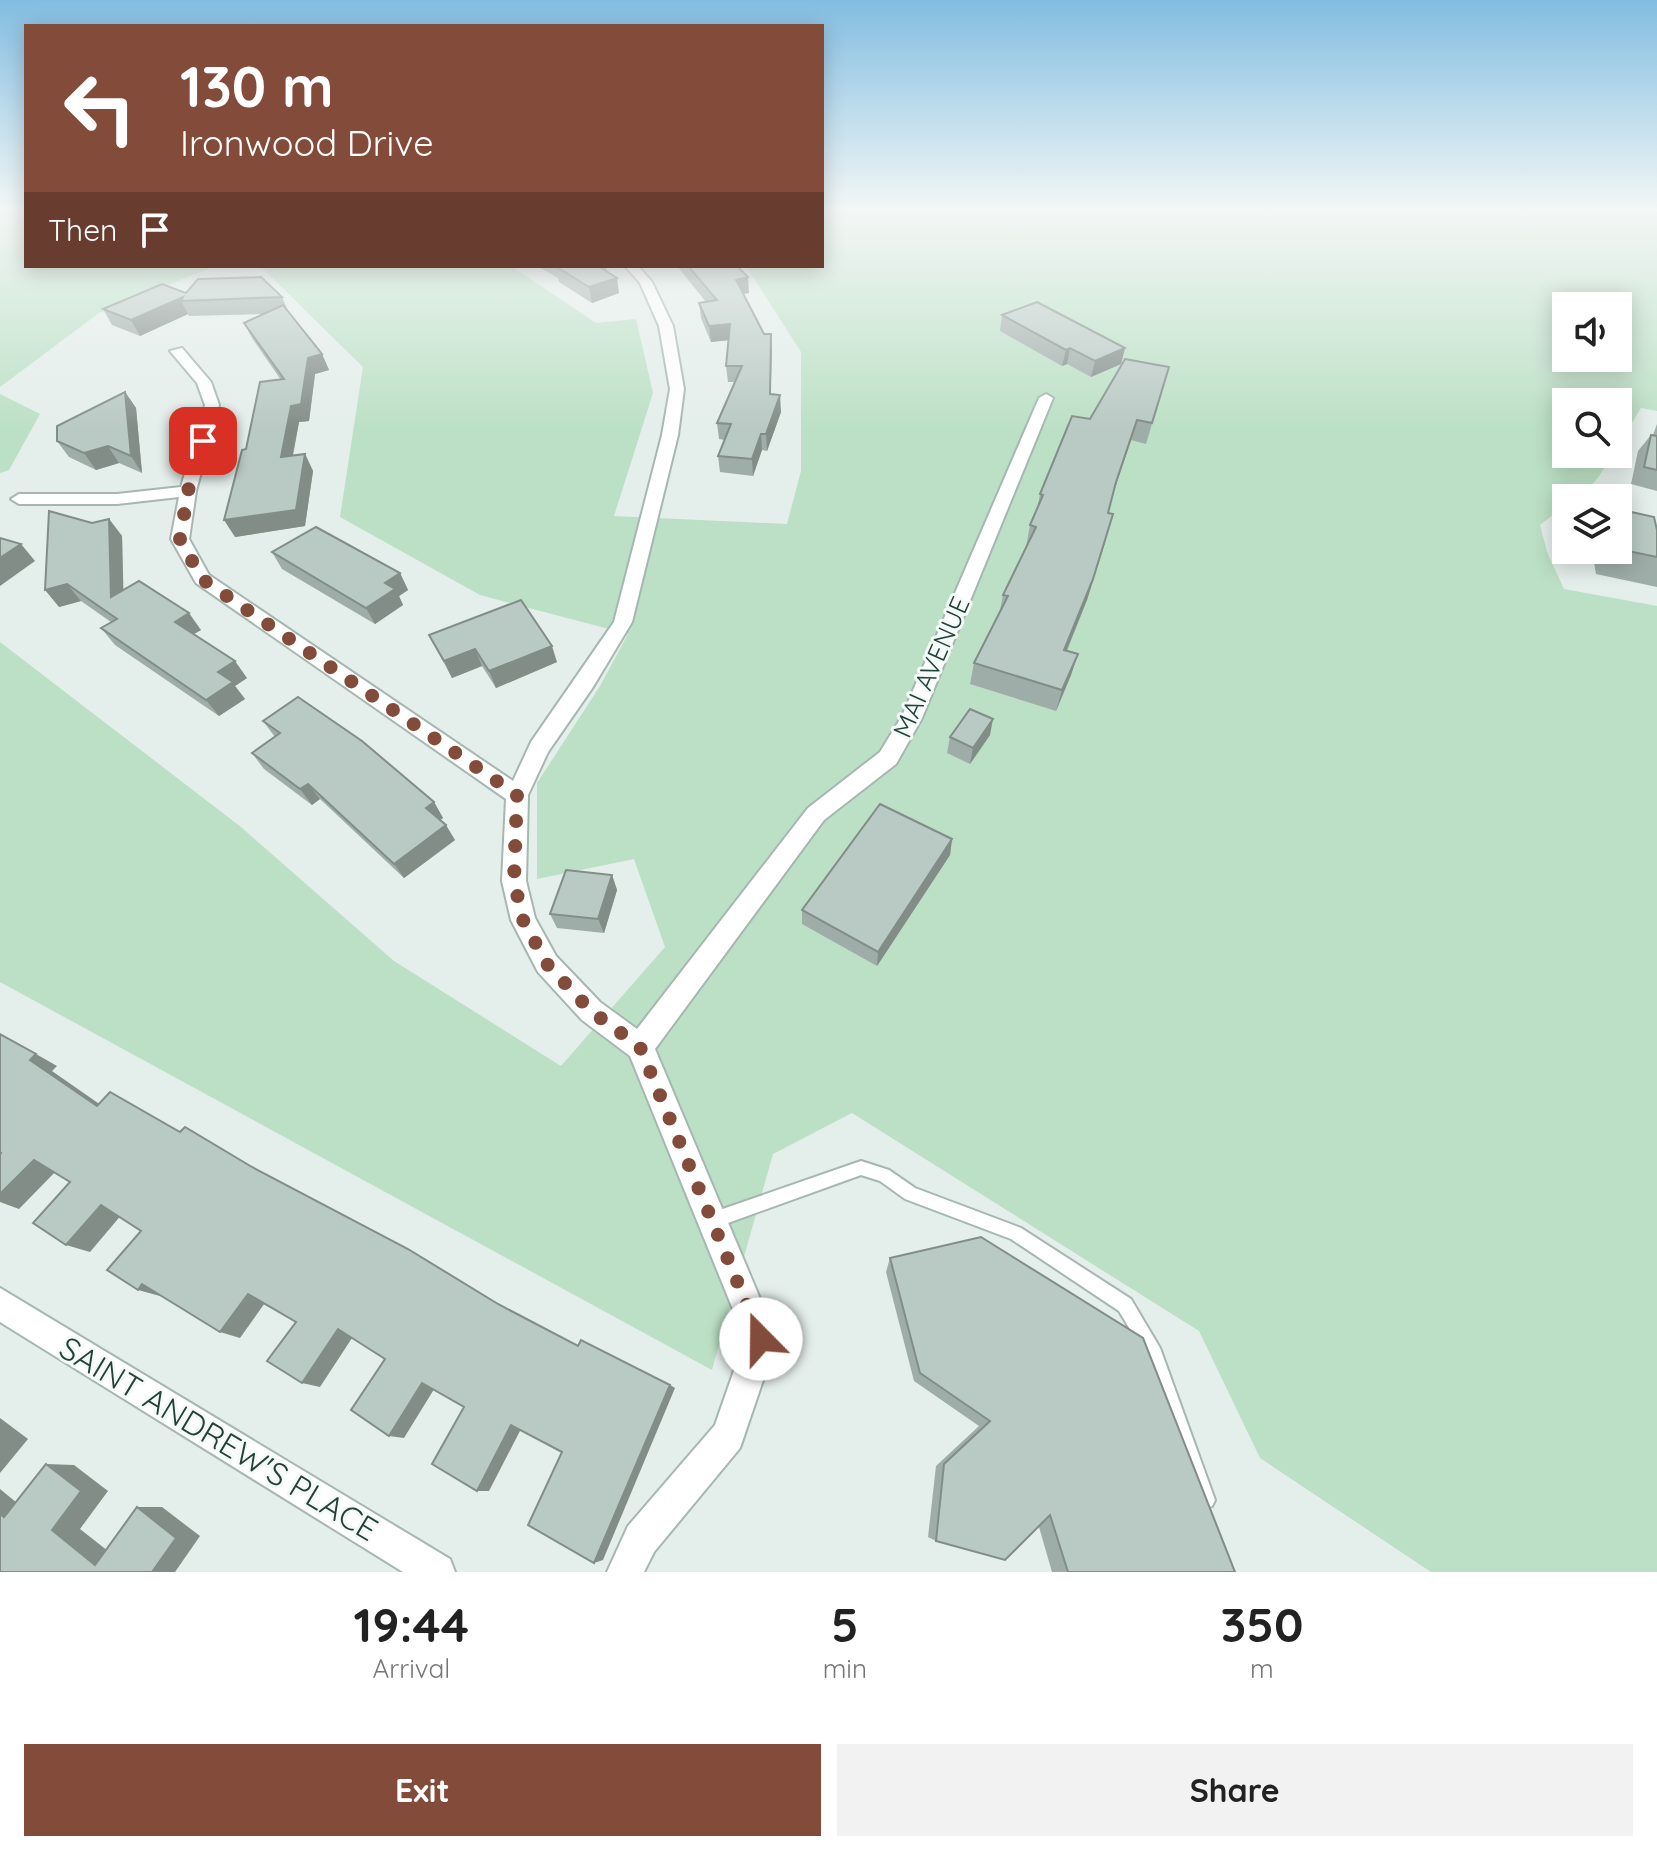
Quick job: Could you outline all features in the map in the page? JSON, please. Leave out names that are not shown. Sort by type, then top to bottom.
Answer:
[{"type":"street","points":[[625,1572],[641,1539],[728,1436],[761,1339],[640,1047],[591,1011],[547,964],[523,920],[514,881],[517,795],[539,748],[586,682],[623,622],[670,435],[677,389],[666,326],[646,282]]},
{"type":"street","points":[[177,351],[204,382],[212,405],[188,491],[180,539],[202,579],[517,795]]},
{"type":"street","name":"MAI AVENUE","points":[[640,1047],[816,814],[888,758],[912,718],[1046,398]]},
{"type":"street","points":[[19,499],[117,499],[188,491]]},
{"type":"street","name":"SAINT ANDREW'S PLACE","points":[[0,1304],[437,1572]]},
{"type":"lane","points":[[714,1220],[861,1168],[884,1175],[910,1194],[1016,1233],[1125,1305],[1154,1354],[1210,1510]]},
{"type":"green space","points":[[0,282],[175,282],[99,313],[0,387]]},
{"type":"green space","points":[[277,282],[535,282],[596,323],[636,319],[653,393],[614,516],[787,524],[801,471],[801,352],[756,282],[1657,282],[1657,411],[1641,408],[1632,423],[1632,388],[1552,388],[1552,468],[1604,468],[1592,484],[1552,484],[1552,516],[1540,525],[1547,552],[1564,589],[1657,606],[1657,1572],[1431,1572],[1260,1458],[1199,1331],[852,1113],[773,1154],[712,1370],[0,982],[0,642],[241,827],[394,961],[561,1066],[665,947],[634,859],[537,879],[537,783],[600,686],[628,634],[480,595],[340,517],[363,367]]},
{"type":"green space","points":[[0,394],[40,414],[9,470],[0,473]]},
{"type":"building","points":[[195,282],[267,282],[282,297],[181,301],[183,297],[131,320],[103,309],[162,284],[186,293]]},
{"type":"building","points":[[581,282],[603,282],[589,287]]},
{"type":"building","points":[[702,282],[737,282],[764,334],[771,334],[770,394],[780,395],[766,434],[761,434],[752,459],[718,456],[731,424],[717,423],[742,366],[726,366],[730,324],[709,326],[699,303],[717,300]]},
{"type":"building","points":[[1037,302],[1125,348],[1095,361],[1070,348],[1066,350],[1002,315]]},
{"type":"building","points":[[283,305],[322,354],[308,358],[301,404],[291,406],[281,457],[305,454],[296,510],[224,520],[242,450],[246,449],[260,382],[284,379],[244,323]]},
{"type":"building","points":[[1125,359],[1169,367],[1152,423],[1137,420],[1116,482],[1108,513],[1113,514],[1093,579],[1064,650],[1078,654],[1062,690],[974,663],[1008,596],[1003,595],[1036,527],[1030,525],[1043,495],[1040,494],[1072,416],[1090,419]]},
{"type":"building","points":[[125,392],[131,456],[108,446],[84,453],[57,441],[57,426]]},
{"type":"building","points":[[1651,435],[1657,436],[1657,470],[1644,467]]},
{"type":"building","points":[[49,511],[92,523],[109,519],[111,597],[139,581],[189,613],[175,622],[235,661],[218,672],[233,682],[206,700],[101,628],[117,619],[67,584],[45,590]]},
{"type":"building","points":[[1632,512],[1654,517],[1657,557],[1632,552]]},
{"type":"building","points":[[316,527],[400,573],[385,583],[395,589],[366,608],[272,552]]},
{"type":"building","points":[[0,538],[21,544],[0,558]]},
{"type":"building","points":[[521,600],[552,646],[489,671],[475,649],[444,661],[429,635]]},
{"type":"building","points":[[298,697],[362,741],[434,802],[426,808],[446,825],[394,864],[308,784],[300,789],[252,753],[280,733],[263,721]]},
{"type":"building","points":[[970,709],[993,719],[973,748],[950,737]]},
{"type":"building","points":[[880,804],[952,839],[878,952],[802,910]]},
{"type":"building","points":[[566,870],[612,875],[598,919],[550,914]]},
{"type":"building","points":[[0,1034],[36,1054],[30,1060],[97,1106],[110,1092],[180,1132],[185,1127],[252,1167],[408,1249],[498,1304],[578,1346],[581,1340],[670,1385],[594,1563],[528,1525],[562,1452],[511,1425],[477,1491],[432,1464],[464,1407],[422,1383],[389,1436],[351,1410],[385,1359],[338,1329],[302,1383],[267,1361],[296,1322],[248,1294],[220,1332],[142,1284],[138,1290],[107,1270],[141,1231],[101,1205],[66,1245],[33,1223],[70,1182],[34,1160],[0,1194]]},
{"type":"building","points":[[981,1237],[1143,1338],[1235,1572],[1068,1572],[1050,1515],[1005,1560],[936,1541],[944,1464],[990,1421],[920,1373],[890,1258]]},
{"type":"building","points":[[46,1464],[81,1491],[52,1530],[95,1565],[137,1507],[176,1538],[152,1572],[0,1572],[0,1514],[4,1517]]},
{"type":"route","points":[[203,441],[188,491],[180,539],[202,579],[517,795],[514,881],[523,920],[547,964],[591,1011],[640,1047],[761,1339]]}]
